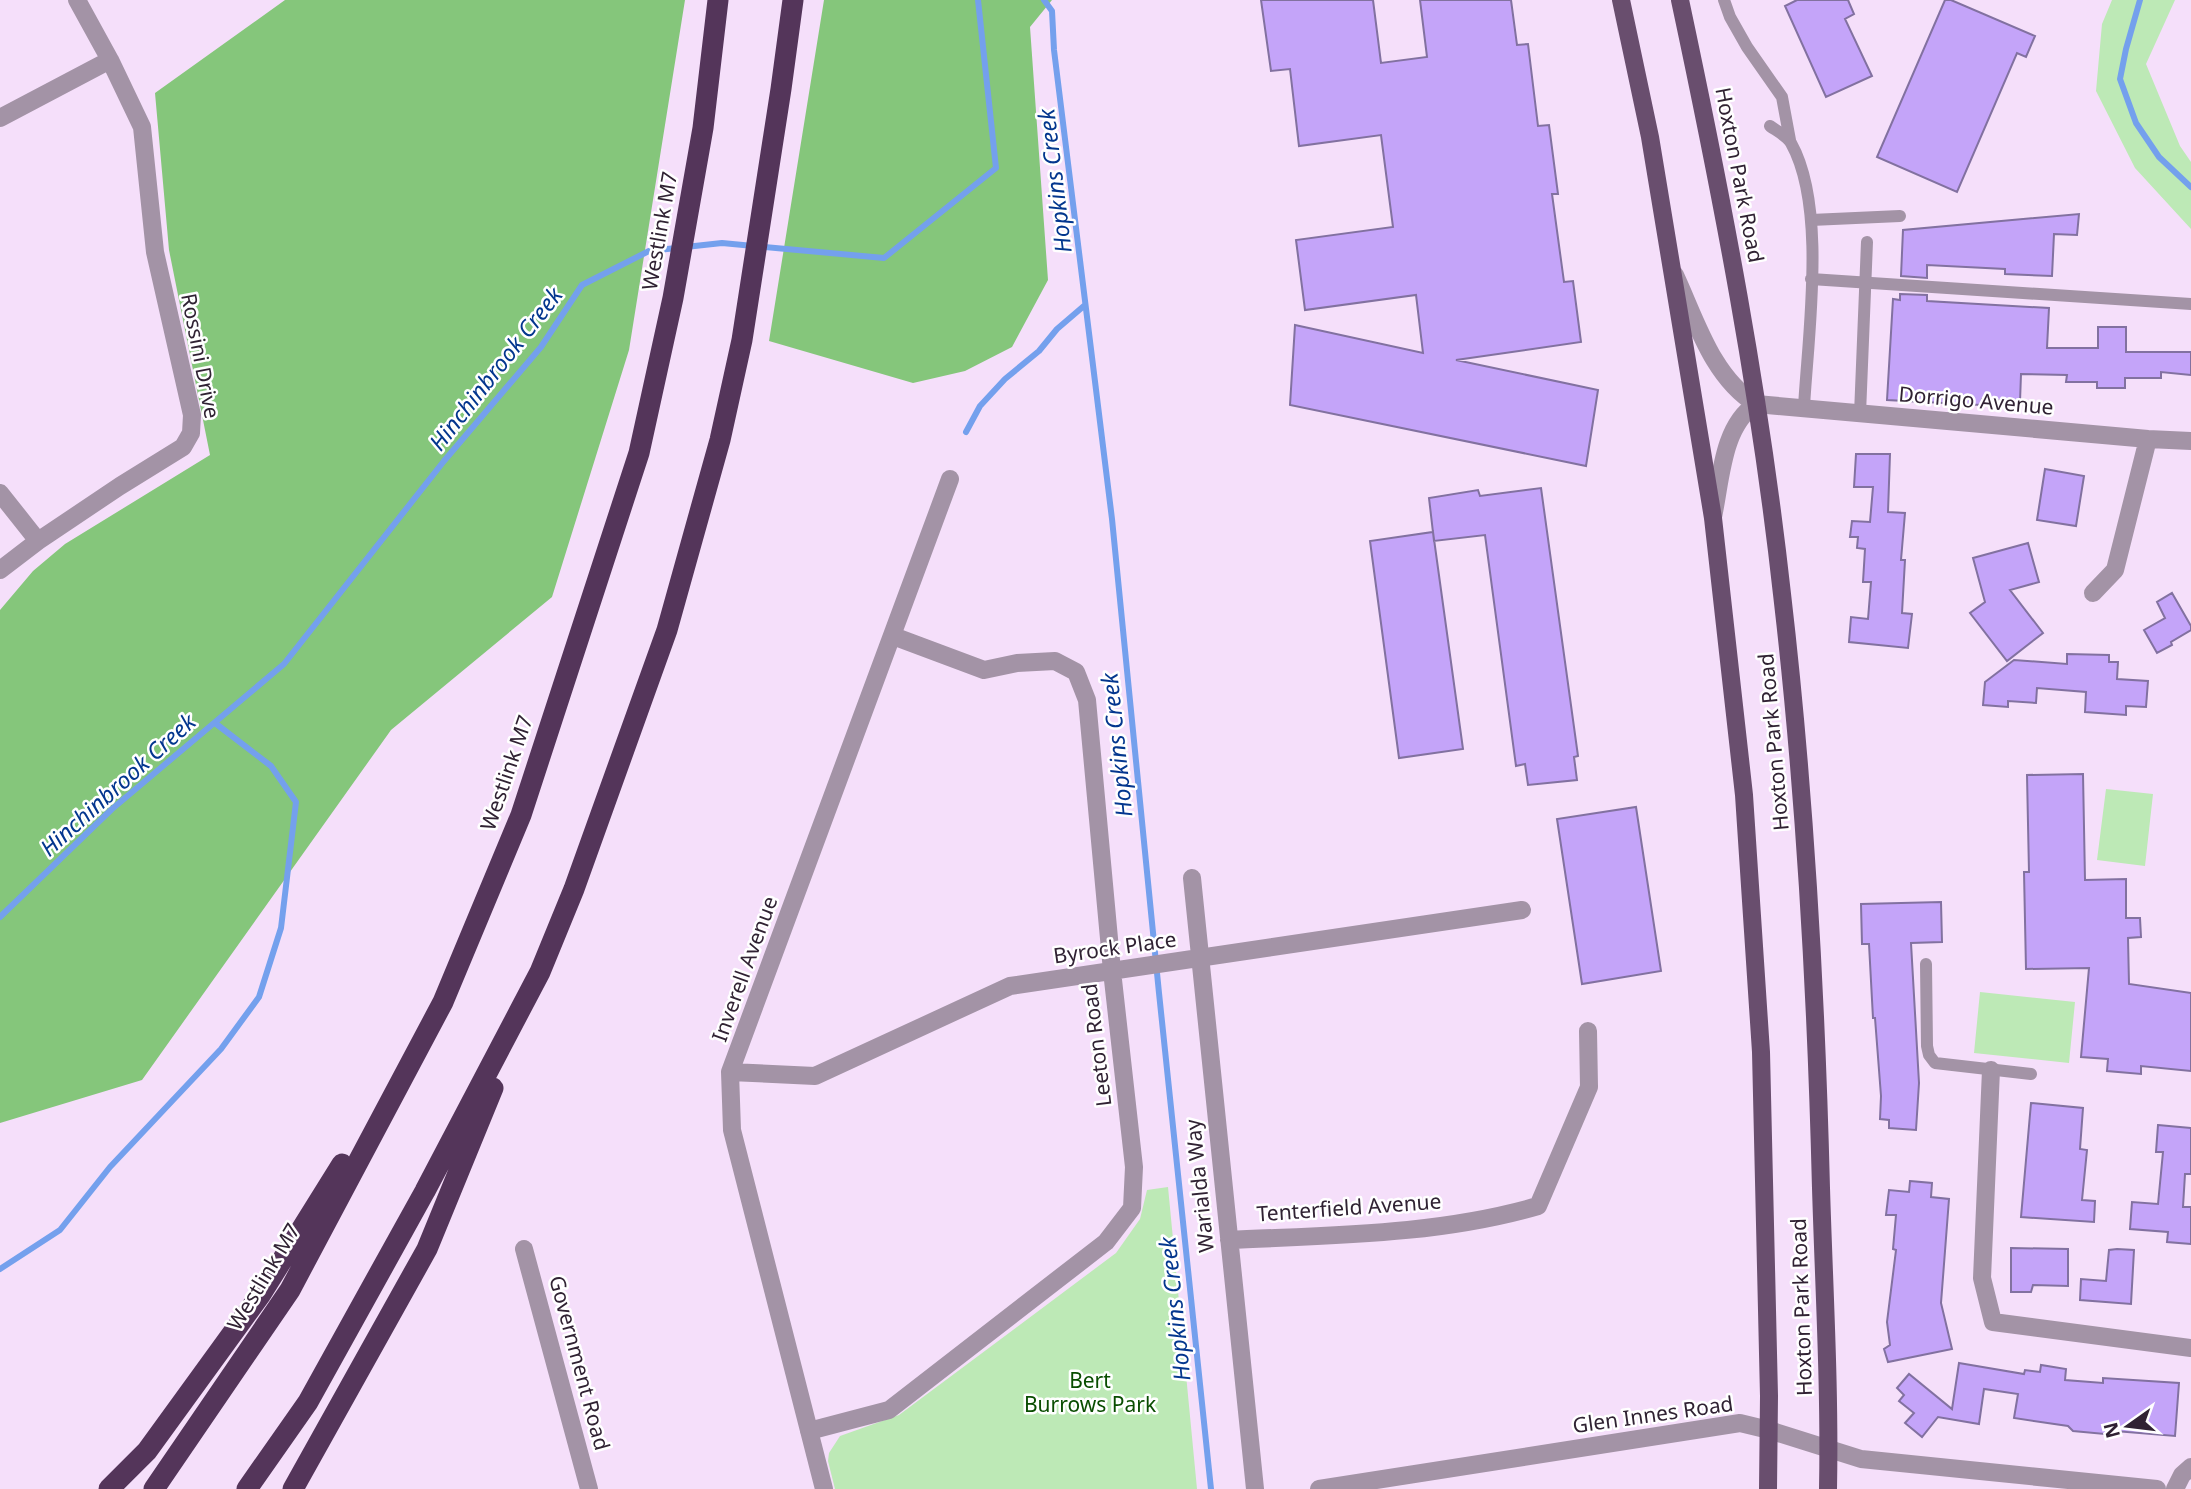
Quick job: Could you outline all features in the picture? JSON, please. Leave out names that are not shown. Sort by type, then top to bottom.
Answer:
[{"type":"highway","name":"Westlink M7","points":[[154,1489],[290,1290],[443,1002],[521,815],[639,453],[685,233],[703,128],[718,0]]},
{"type":"highway","points":[[293,1489],[427,1249],[575,889],[667,630],[720,440],[742,340],[793,0]]},
{"type":"highway","points":[[247,1489],[308,1402],[425,1191],[540,972]]},
{"type":"highway","points":[[109,1489],[147,1451],[261,1294],[443,1002]]},
{"type":"main road","name":"Hoxton Park Road","points":[[1621,0],[1650,138],[1713,518],[1744,795],[1761,1052],[1768,1489]]},
{"type":"main road","name":"Hoxton Park Road","points":[[1680,0],[1734,264],[1756,404],[1782,591],[1802,779],[1818,1054],[1828,1489]]},
{"type":"street","name":"Rossini Drive","points":[[0,570],[38,541],[183,447],[191,433],[192,415],[155,251],[142,127],[77,0]]},
{"type":"street","points":[[0,118],[110,60]]},
{"type":"street","points":[[1673,270],[1705,340],[1726,378],[1740,393],[1756,404],[1744,412],[1734,428],[1713,518]]},
{"type":"street","name":"Dorrigo Avenue","points":[[1756,404],[2191,441]]},
{"type":"street","points":[[2093,593],[2115,570],[2148,439]]},
{"type":"street","name":"Inverell Avenue","points":[[824,1489],[732,1130],[730,1072],[950,479]]},
{"type":"street","points":[[0,493],[38,541]]},
{"type":"street","name":"Leeton Road","points":[[808,1431],[889,1410],[1106,1242],[1132,1208],[1134,1167],[1112,971],[1087,700],[1076,671],[1055,661],[1017,663],[984,670],[893,636]]},
{"type":"street","name":"Warialda Way","points":[[1192,878],[1255,1489]]},
{"type":"street","name":"Byrock Place","points":[[730,1072],[815,1076],[1010,986],[1522,910]]},
{"type":"street","name":"Tenterfield Avenue","points":[[1229,1240],[1388,1233],[1506,1215],[1538,1206],[1589,1087],[1588,1031]]},
{"type":"street","points":[[1991,1070],[1982,1278],[1993,1322],[2191,1348]]},
{"type":"street","name":"Government Road","points":[[524,1249],[589,1489]]},
{"type":"street","name":"Glen Innes Road","points":[[1319,1489],[1740,1423],[1861,1459],[2157,1489]]},
{"type":"street","points":[[2175,1489],[2182,1475],[2191,1467]]},
{"type":"lane","points":[[1724,0],[1730,18],[1747,47],[1782,97],[1790,140],[1809,191],[1811,279],[1804,407]]},
{"type":"lane","points":[[1770,127],[1790,140]]},
{"type":"lane","points":[[1811,220],[1900,216]]},
{"type":"lane","points":[[1860,414],[1867,242]]},
{"type":"lane","points":[[1811,279],[2191,304]]},
{"type":"lane","points":[[1926,964],[1927,1046],[1935,1063],[2031,1074]]},
{"type":"green space","points":[[285,0],[685,0],[629,350],[552,597],[391,730],[142,1080],[0,1123],[0,610],[33,571],[65,544],[210,455],[169,250],[155,93]]},
{"type":"green space","points":[[824,0],[1052,0],[1030,27],[1048,280],[1012,347],[965,371],[913,383],[769,341]]},
{"type":"green space","points":[[2112,0],[2175,0],[2146,64],[2180,146],[2191,162],[2191,229],[2135,168],[2096,91],[2102,24]]},
{"type":"green space","points":[[2106,789],[2153,794],[2145,866],[2097,860]]},
{"type":"green space","points":[[1980,992],[2075,1002],[2069,1063],[1974,1053]]},
{"type":"green space","name":"Bert Burrows Park","points":[[1168,1187],[1197,1489],[835,1489],[828,1461],[829,1453],[840,1436],[899,1415],[1116,1253],[1140,1219],[1147,1190]]},
{"type":"building","points":[[1261,0],[1373,0],[1381,63],[1427,57],[1420,0],[1511,0],[1517,45],[1528,44],[1538,126],[1549,125],[1558,194],[1552,194],[1564,282],[1573,281],[1581,342],[1456,360],[1598,390],[1586,466],[1290,405],[1295,325],[1423,353],[1416,295],[1305,310],[1296,240],[1393,227],[1381,135],[1299,146],[1290,69],[1271,71]]},
{"type":"building","points":[[1797,0],[1848,0],[1854,14],[1845,19],[1872,76],[1826,97],[1785,6]]},
{"type":"building","points":[[1945,0],[1951,0],[2035,36],[2026,57],[2017,53],[1957,192],[1877,157]]},
{"type":"building","points":[[2079,214],[2077,235],[2054,234],[2052,276],[2005,274],[2005,269],[1927,265],[1927,278],[1901,276],[1903,230]]},
{"type":"building","points":[[1900,294],[1927,295],[1927,301],[2049,308],[2047,348],[2098,348],[2098,327],[2126,327],[2126,352],[2191,352],[2191,375],[2161,372],[2161,378],[2125,378],[2125,388],[2097,388],[2097,382],[2066,382],[2067,375],[2021,374],[2020,402],[1982,399],[1981,405],[1887,400],[1893,299],[1900,300]]},
{"type":"building","points":[[1856,454],[1890,454],[1888,512],[1905,513],[1901,560],[1905,560],[1902,613],[1912,614],[1908,648],[1849,642],[1851,617],[1868,619],[1871,582],[1863,582],[1865,549],[1857,548],[1858,537],[1850,537],[1852,521],[1870,522],[1873,487],[1854,487]]},
{"type":"building","points":[[2045,469],[2084,476],[2076,526],[2037,520]]},
{"type":"building","points":[[1541,488],[1578,756],[1574,757],[1577,780],[1528,785],[1525,764],[1516,766],[1485,535],[1434,541],[1429,498],[1478,490],[1480,496]]},
{"type":"building","points":[[1433,532],[1463,749],[1399,758],[1370,541]]},
{"type":"building","points":[[2028,543],[2039,582],[2010,590],[2043,633],[2007,661],[1970,613],[1985,602],[1973,558]]},
{"type":"building","points":[[2172,593],[2191,630],[2157,653],[2144,630],[2165,618],[2157,602]]},
{"type":"building","points":[[2067,654],[2109,655],[2109,662],[2118,662],[2117,679],[2148,681],[2146,707],[2126,706],[2126,715],[2085,712],[2086,692],[2037,688],[2036,703],[2008,701],[2008,707],[1983,705],[1985,682],[2014,660],[2067,664]]},
{"type":"building","points":[[2083,774],[2085,880],[2126,879],[2126,918],[2140,918],[2141,937],[2128,938],[2129,984],[2191,993],[2191,1071],[2141,1066],[2141,1074],[2107,1071],[2108,1059],[2081,1057],[2089,968],[2026,969],[2024,872],[2029,872],[2027,775]]},
{"type":"building","points":[[1636,807],[1661,971],[1582,984],[1557,819]]},
{"type":"building","points":[[1941,902],[1942,942],[1911,943],[1919,1083],[1916,1130],[1889,1128],[1889,1120],[1880,1119],[1881,1096],[1869,944],[1862,944],[1861,904]]},
{"type":"building","points":[[2031,1103],[2083,1108],[2080,1149],[2087,1150],[2082,1200],[2095,1201],[2094,1222],[2021,1217]]},
{"type":"building","points":[[2158,1125],[2191,1128],[2191,1174],[2185,1174],[2183,1207],[2191,1207],[2191,1244],[2167,1242],[2168,1232],[2130,1229],[2132,1202],[2158,1204],[2163,1152],[2156,1152]]},
{"type":"building","points":[[1910,1181],[1932,1183],[1931,1197],[1949,1199],[1941,1303],[1952,1349],[1888,1362],[1884,1349],[1890,1345],[1887,1322],[1896,1250],[1893,1249],[1896,1215],[1886,1215],[1889,1190],[1909,1192]]},
{"type":"building","points":[[2011,1248],[2068,1249],[2068,1286],[2033,1285],[2031,1292],[2011,1292]]},
{"type":"building","points":[[2109,1250],[2134,1250],[2131,1304],[2080,1300],[2081,1279],[2106,1281]]},
{"type":"building","points":[[1959,1363],[2024,1374],[2025,1370],[2040,1372],[2041,1365],[2066,1369],[2065,1380],[2103,1383],[2103,1378],[2179,1383],[2175,1436],[2073,1431],[2068,1426],[2014,1418],[2018,1394],[1984,1389],[1979,1424],[1938,1417],[1922,1437],[1905,1423],[1914,1413],[1899,1401],[1904,1395],[1897,1388],[1909,1374],[1952,1409]]},
{"type":"waterway","name":"Hinchinbrook Creek","points":[[0,917],[112,809],[284,664],[444,461],[541,347],[582,285],[649,251],[722,243],[884,258],[996,168],[978,0]]},
{"type":"waterway","name":"Hopkins Creek","points":[[1044,0],[1052,11],[1054,50],[1112,519],[1211,1489]]},
{"type":"waterway","points":[[2140,0],[2120,79],[2136,123],[2159,157],[2191,187]]},
{"type":"waterway","points":[[966,432],[980,406],[1005,379],[1039,351],[1057,329],[1085,305]]},
{"type":"waterway","points":[[0,1269],[60,1230],[110,1167],[221,1049],[259,997],[281,928],[296,802],[271,766],[215,723]]}]
